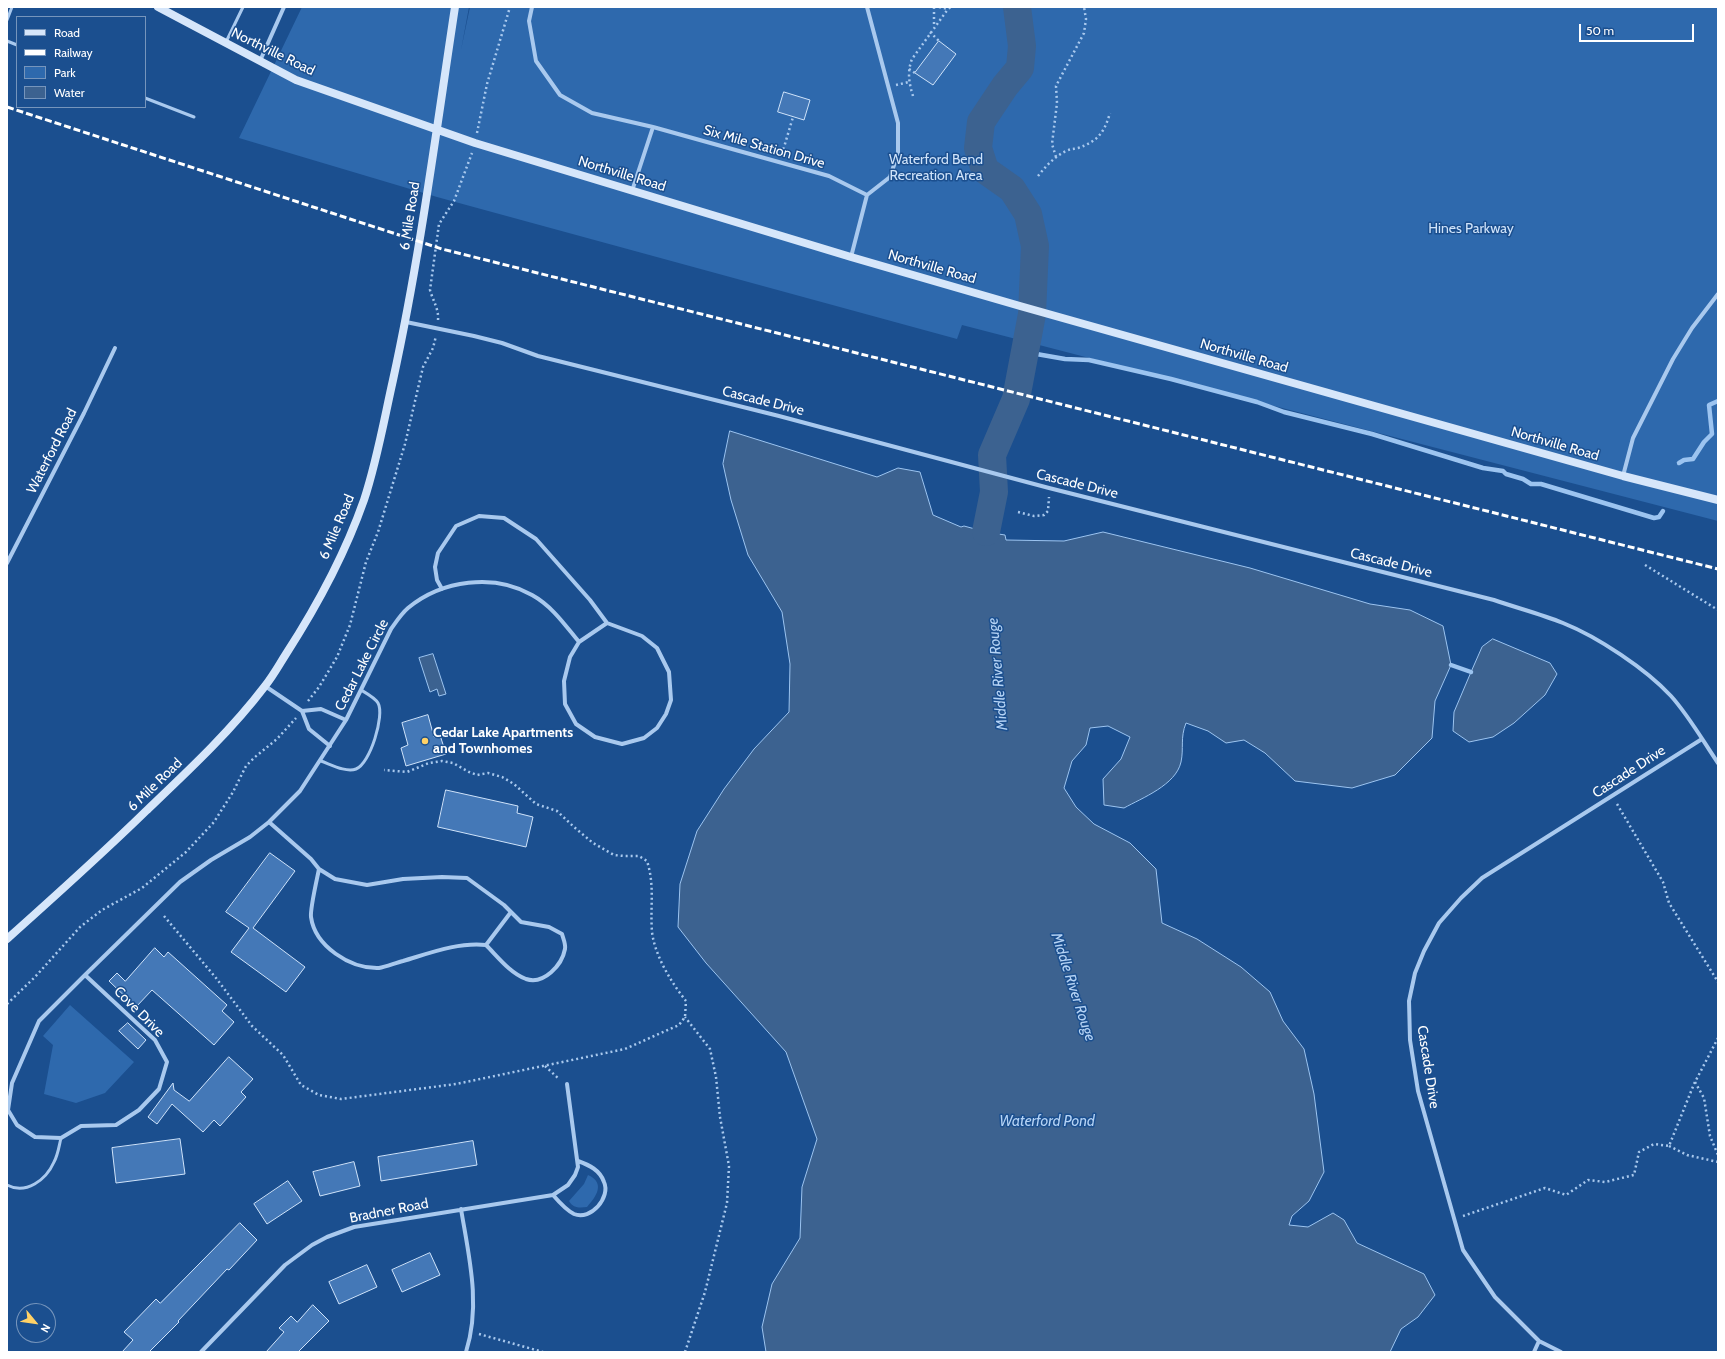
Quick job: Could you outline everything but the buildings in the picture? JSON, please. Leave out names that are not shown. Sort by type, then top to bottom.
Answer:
[{"type":"street","name":"Northville Road","points":[[158,7],[296,80],[476,143],[851,257],[1020,306],[1623,476],[1718,500]]},
{"type":"street","points":[[260,62],[284,7]]},
{"type":"street","name":"6 Mile Road","points":[[7,939],[113,844],[182,778],[265,686],[297,636],[323,591],[346,546],[364,499],[376,458],[406,322],[455,7]]},
{"type":"street","name":"Six Mile Station Drive","points":[[532,7],[529,21],[536,61],[560,95],[592,113],[653,127],[829,176],[867,195]]},
{"type":"street","points":[[851,257],[867,195],[890,177],[898,153],[898,122],[867,7]]},
{"type":"street","points":[[632,190],[653,127]]},
{"type":"street","points":[[1623,476],[1633,438],[1673,359],[1692,328],[1718,294]]},
{"type":"street","name":"Cascade Drive","points":[[406,322],[502,343],[538,356],[779,416],[1015,480],[1494,600],[1564,624],[1604,644],[1640,669],[1670,696],[1687,716],[1718,764]]},
{"type":"street","name":"Waterford Road","points":[[7,563],[84,413],[115,348]]},
{"type":"street","points":[[442,589],[437,580],[435,567],[438,553],[456,526],[479,516],[504,518],[536,539],[590,600],[607,623],[642,636],[657,648],[669,672],[671,700],[666,714],[657,728],[644,738],[622,744],[595,737],[576,724],[565,704],[564,681],[570,657],[579,642],[607,623]]},
{"type":"street","name":"Cedar Lake Circle","points":[[330,746],[346,720],[391,629],[400,615],[415,602],[442,589],[474,581],[507,584],[532,595],[555,612],[579,642]]},
{"type":"street","points":[[60,1138],[35,1137],[18,1126],[7,1110],[12,1083],[39,1021],[180,882],[212,860],[250,837],[269,822],[300,791],[330,746],[309,729],[302,711],[265,686]]},
{"type":"street","points":[[302,711],[321,709],[346,720]]},
{"type":"street","name":"Cascade Drive","points":[[1561,1352],[1539,1341],[1495,1297],[1463,1250],[1418,1091],[1410,1040],[1409,1001],[1415,973],[1424,951],[1439,923],[1461,898],[1482,878],[1702,739]]},
{"type":"street","points":[[269,822],[311,859],[319,869],[335,879],[367,885],[442,877],[467,878],[504,905],[522,922],[549,927],[562,934],[566,947],[562,959],[552,972],[537,980],[526,979],[506,966],[486,945],[475,944],[455,946],[379,968],[355,964],[331,952],[319,939],[311,916],[319,869]]},
{"type":"street","points":[[486,945],[511,912]]},
{"type":"street","name":"Cove Drive","points":[[60,1138],[81,1126],[116,1124],[139,1110],[159,1089],[167,1062],[155,1040],[85,975]]},
{"type":"street","name":"Bradner Road","points":[[201,1352],[285,1265],[312,1245],[327,1237],[354,1227],[553,1195],[568,1185],[575,1175],[578,1161],[568,1086]]},
{"type":"street","points":[[553,1195],[575,1215],[587,1214],[597,1208],[605,1195],[605,1183],[599,1173],[591,1166],[578,1161]]},
{"type":"street","points":[[461,1209],[473,1285],[474,1313],[466,1352]]},
{"type":"street","points":[[1534,1352],[1539,1341]]},
{"type":"lane","points":[[7,20],[12,7]]},
{"type":"lane","points":[[226,43],[243,7]]},
{"type":"lane","points":[[146,98],[194,117]]},
{"type":"lane","points":[[321,761],[344,769],[355,770],[363,765],[369,755],[380,711],[378,702],[361,690]]},
{"type":"lane","points":[[7,1185],[13,1188],[27,1188],[42,1181],[54,1162],[60,1138]]},
{"type":"path","points":[[476,143],[487,84],[510,7]]},
{"type":"path","points":[[934,7],[934,27]]},
{"type":"path","points":[[939,7],[948,9]]},
{"type":"path","points":[[913,96],[909,82],[908,68],[912,59],[930,32],[951,7]]},
{"type":"path","points":[[1056,157],[1052,144],[1057,103],[1056,86],[1084,34],[1086,19],[1084,7]]},
{"type":"path","points":[[930,32],[939,41]]},
{"type":"path","points":[[908,68],[916,73]]},
{"type":"path","points":[[1038,176],[1056,157],[1067,150],[1096,140],[1105,129],[1110,113]]},
{"type":"path","points":[[779,162],[793,116]]},
{"type":"path","points":[[1018,512],[1034,516],[1044,515],[1048,511],[1049,488]]},
{"type":"path","points":[[1645,565],[1718,610]]},
{"type":"path","points":[[164,916],[216,978],[252,1026],[283,1055],[301,1085],[319,1095],[341,1099],[456,1084],[625,1049],[679,1025],[685,1017],[686,1001],[677,990],[664,967],[652,933],[652,880],[647,860],[639,856],[614,855],[593,843],[557,812],[536,804],[514,784],[502,776],[488,773],[477,775],[453,763],[442,761],[429,763],[406,772],[384,770]]},
{"type":"path","points":[[1612,796],[1663,882],[1669,903],[1718,982]]},
{"type":"path","points":[[684,1352],[705,1292],[728,1203],[729,1166],[720,1117],[716,1077],[710,1049],[685,1017]]},
{"type":"path","points":[[1669,1146],[1695,1081],[1718,1038]]},
{"type":"path","points":[[545,1066],[568,1086]]},
{"type":"path","points":[[1695,1081],[1704,1098],[1710,1136],[1718,1155]]},
{"type":"path","points":[[1454,1219],[1545,1188],[1566,1195],[1588,1180],[1605,1182],[1634,1175],[1639,1152],[1654,1144],[1669,1146],[1687,1155],[1718,1162]]},
{"type":"path","points":[[471,1332],[544,1352]]},
{"type":"green space","points":[[302,7],[469,7],[461,50],[470,7],[1718,7],[1718,521],[962,325],[957,339],[437,197],[239,138]]},
{"type":"green space","points":[[70,1005],[134,1062],[105,1093],[76,1103],[44,1094],[53,1045],[43,1036]]},
{"type":"green space","points":[[588,1175],[597,1182],[598,1190],[596,1195],[587,1207],[574,1206],[569,1201],[584,1184]]},
{"type":"water","name":"Waterford Pond","points":[[730,431],[877,477],[898,468],[920,472],[933,515],[961,527],[964,526],[1005,535],[1006,540],[1064,541],[1103,532],[1250,568],[1370,604],[1410,610],[1443,626],[1451,665],[1435,701],[1432,738],[1395,775],[1352,788],[1295,781],[1265,753],[1244,740],[1226,743],[1208,731],[1186,723],[1183,733],[1181,762],[1178,770],[1166,784],[1124,808],[1104,805],[1103,779],[1121,759],[1130,737],[1108,726],[1090,728],[1086,745],[1072,761],[1064,788],[1076,807],[1094,824],[1130,843],[1156,869],[1162,923],[1197,939],[1241,967],[1270,992],[1283,1021],[1304,1049],[1314,1094],[1324,1172],[1309,1201],[1292,1216],[1289,1225],[1308,1227],[1333,1213],[1344,1220],[1357,1243],[1424,1274],[1435,1295],[1418,1317],[1401,1329],[1390,1352],[766,1352],[762,1327],[772,1284],[800,1238],[802,1187],[817,1139],[786,1052],[706,963],[678,927],[680,884],[697,831],[724,789],[754,749],[789,712],[790,664],[782,612],[748,555],[731,500],[723,464]]},
{"type":"water","points":[[1493,639],[1550,663],[1557,674],[1545,695],[1514,723],[1493,737],[1469,742],[1453,731],[1454,712],[1482,647]]},
{"type":"water","points":[[433,654],[446,694],[439,696],[437,689],[430,692],[419,658]]},
{"type":"waterway","name":"Middle River Rouge","points":[[986,532],[994,492],[992,455],[1016,399],[1032,314],[1035,246],[1028,214],[1012,189],[985,170],[978,148],[981,122],[1005,86],[1020,68],[1022,46],[1017,7]]},
{"type":"waterway","points":[[1025,352],[1065,359],[1089,360],[1171,379],[1257,402],[1284,412],[1372,434],[1483,468],[1503,471],[1506,474],[1523,479],[1531,484],[1541,484],[1654,518],[1659,517],[1663,511]]},
{"type":"waterway","points":[[1679,463],[1684,460],[1693,459],[1704,442],[1712,434],[1709,405],[1718,401]]},
{"type":"waterway","points":[[1451,665],[1471,672]]},
{"type":"railway","points":[[7,107],[442,249],[1718,569]]},
{"type":"place","name":"Cedar Lake Apartments and Townhomes","points":[[425,741]]},
{"type":"park label","name":"Waterford Bend Recreation Area","points":[[936,168]]},
{"type":"park label","name":"Hines Parkway","points":[[1471,229]]}]
